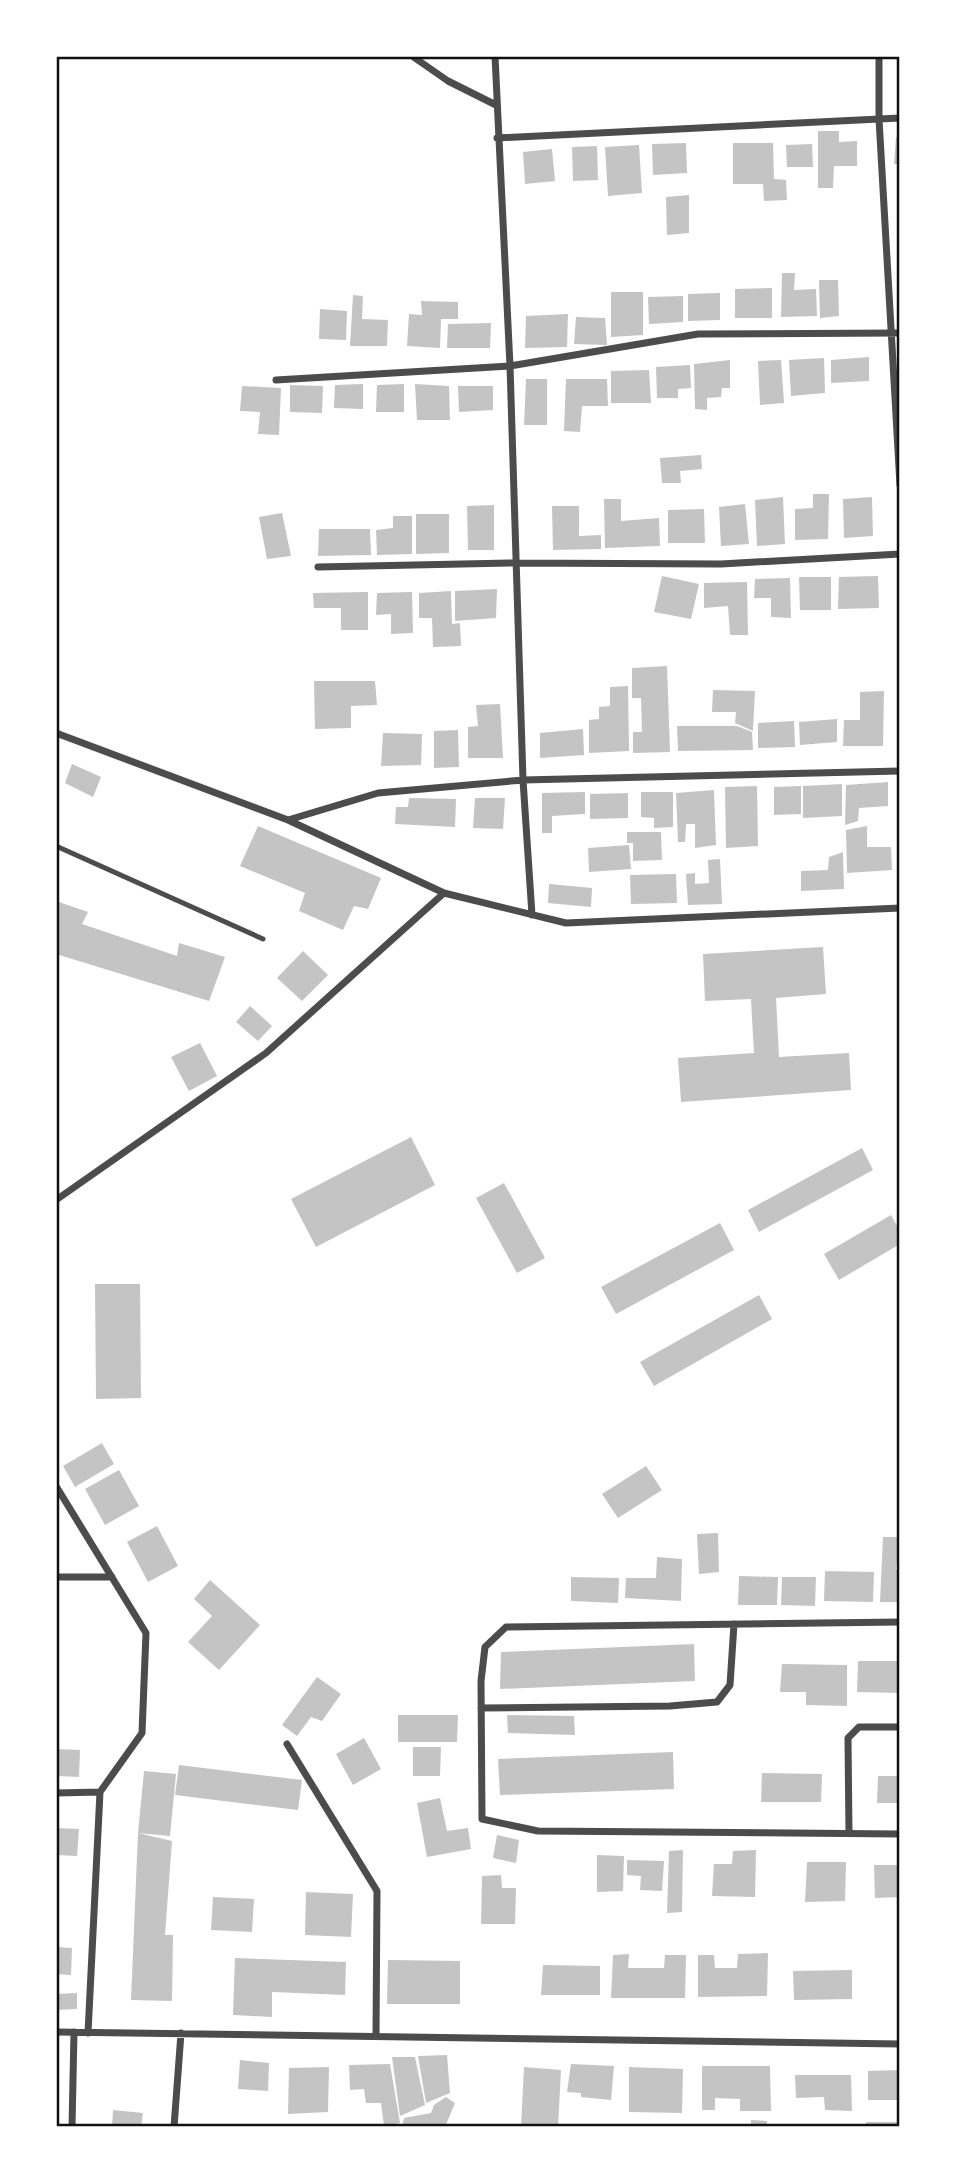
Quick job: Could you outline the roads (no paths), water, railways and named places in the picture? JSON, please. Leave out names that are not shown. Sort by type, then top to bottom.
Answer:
[{"type":"street","points":[[412,56],[448,81],[496,105]]},
{"type":"street","points":[[495,56],[510,366],[514,563],[523,780],[532,915]]},
{"type":"street","points":[[878,56],[879,119],[896,333],[900,485]]},
{"type":"street","points":[[497,138],[900,118]]},
{"type":"street","points":[[276,380],[510,366],[698,334],[896,333]]},
{"type":"street","points":[[318,567],[514,563],[721,564],[900,554]]},
{"type":"street","points":[[56,733],[288,820],[444,893],[566,923],[900,908]]},
{"type":"street","points":[[288,820],[378,793],[523,780],[900,771]]},
{"type":"street","points":[[56,1200],[266,1053],[444,893]]},
{"type":"street","points":[[56,1486],[146,1633],[142,1733],[100,1792],[89,2033]]},
{"type":"street","points":[[56,1577],[112,1577]]},
{"type":"street","points":[[900,1622],[506,1628],[485,1647],[481,1707],[482,1819],[538,1831],[900,1834]]},
{"type":"street","points":[[481,1707],[670,1706],[717,1702],[730,1685],[733,1624]]},
{"type":"street","points":[[849,1833],[848,1738],[859,1727],[900,1727]]},
{"type":"street","points":[[287,1744],[377,1891],[376,2036]]},
{"type":"street","points":[[56,1793],[100,1792]]},
{"type":"street","points":[[56,2032],[900,2044]]},
{"type":"street","points":[[72,2127],[74,2032]]},
{"type":"street","points":[[174,2127],[181,2033]]},
{"type":"lane","points":[[56,846],[263,940]]}]
